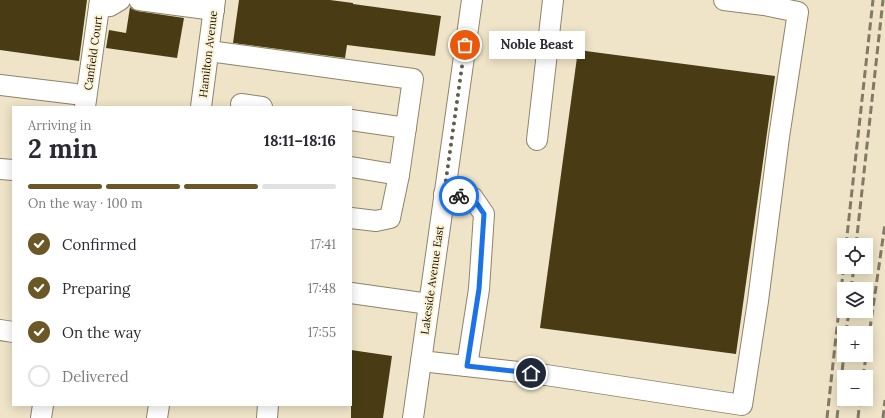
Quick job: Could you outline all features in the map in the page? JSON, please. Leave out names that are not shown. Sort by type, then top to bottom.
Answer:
[{"type":"street","points":[[100,4],[110,6],[120,0]]},
{"type":"street","points":[[139,0],[214,5]]},
{"type":"street","name":"Lakeside Avenue East","points":[[413,418],[472,0]]},
{"type":"street","points":[[537,140],[553,0]]},
{"type":"street","points":[[421,361],[554,376],[742,405],[798,12],[764,5],[724,0]]},
{"type":"street","name":"Canfield Court","points":[[80,100],[100,4]]},
{"type":"street","name":"Hamilton Avenue","points":[[201,106],[214,5]]},
{"type":"street","points":[[209,51],[413,79],[399,175],[390,218],[376,221],[352,218]]},
{"type":"street","points":[[0,84],[80,100]]},
{"type":"street","points":[[241,104],[255,106]]},
{"type":"street","points":[[352,120],[406,128]]},
{"type":"street","points":[[352,167],[399,175]]},
{"type":"street","points":[[0,168],[12,170]]},
{"type":"street","points":[[444,194],[473,198],[484,214],[479,289],[467,366]]},
{"type":"street","points":[[352,293],[429,304]]},
{"type":"street","points":[[0,330],[12,332]]},
{"type":"street","points":[[41,418],[43,406]]},
{"type":"street","points":[[157,418],[159,406]]},
{"type":"street","points":[[267,418],[268,406]]},
{"type":"building","points":[[0,0],[87,0],[79,61],[0,50]]},
{"type":"building","points":[[239,0],[330,0],[441,16],[435,56],[347,45],[345,58],[233,43]]},
{"type":"building","points":[[130,7],[137,11],[184,18],[177,58],[106,48],[109,30],[126,33]]},
{"type":"building","points":[[578,50],[775,76],[736,354],[540,328]]},
{"type":"building","points":[[352,350],[392,356],[383,418],[351,418]]},
{"type":"railway","points":[[847,238],[873,0]]},
{"type":"railway","points":[[857,238],[883,0]]},
{"type":"railway","points":[[864,370],[885,224]]},
{"type":"railway","points":[[827,418],[843,274]]},
{"type":"railway","points":[[852,282],[853,274]]},
{"type":"railway","points":[[847,326],[848,318]]},
{"type":"railway","points":[[837,418],[843,362]]},
{"type":"railway","points":[[883,418],[885,400]]},
{"type":"railway","points":[[858,418],[859,406]]},
{"type":"way so far","points":[[459,196],[444,194],[465,45]]},
{"type":"place","name":"Noble Beast","points":[[465,45]]},
{"type":"route","points":[[459,196],[473,198],[484,214],[479,289],[467,366],[531,373]]}]
